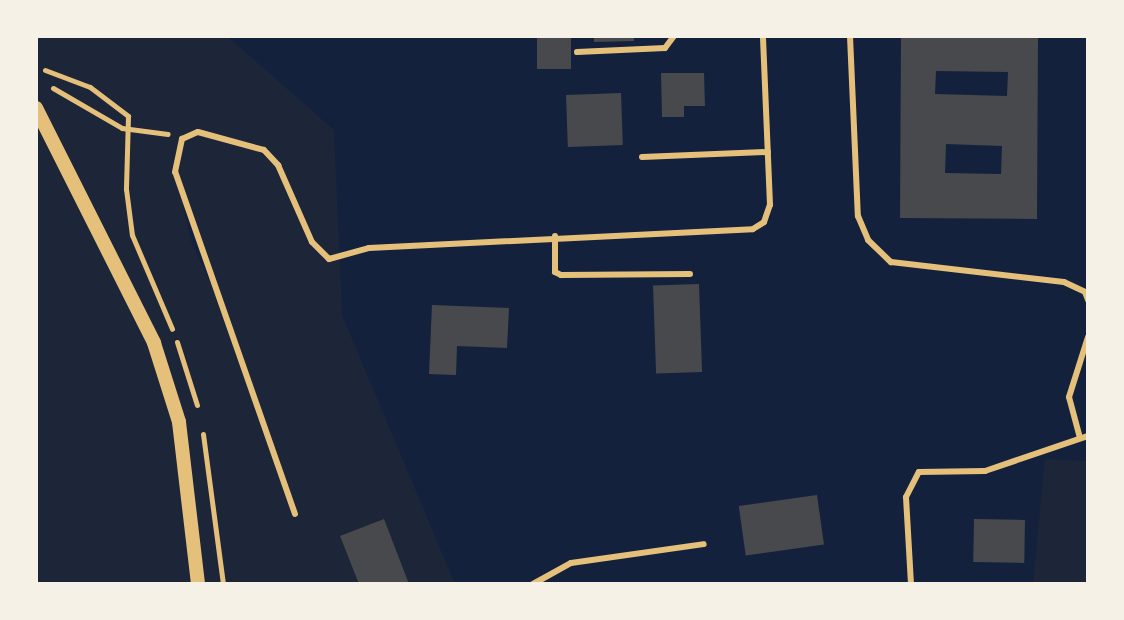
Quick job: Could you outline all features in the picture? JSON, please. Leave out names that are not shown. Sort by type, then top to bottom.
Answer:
[{"type":"street","points":[[36,108],[154,343],[179,422],[198,584]]},
{"type":"lane","points":[[577,52],[665,48],[674,36]]},
{"type":"lane","points":[[295,514],[175,172],[182,139],[198,132],[264,150],[278,165],[312,242],[329,259],[369,248],[555,236],[753,229],[764,222],[770,205],[763,36]]},
{"type":"lane","points":[[850,36],[858,216],[868,240],[891,262],[1064,282],[1085,292],[1088,300]]},
{"type":"lane","points":[[642,157],[768,152]]},
{"type":"lane","points":[[555,236],[555,272],[561,275],[690,274]]},
{"type":"lane","points":[[911,584],[906,497],[919,472],[985,471],[1084,437],[1069,397],[1088,337]]},
{"type":"lane","points":[[533,584],[571,563],[704,544]]},
{"type":"path","points":[[53,88],[122,128],[182,139]]},
{"type":"shaded area","points":[[36,36],[227,36],[334,130],[342,315],[455,584],[36,584]],"holes":[[[182,204],[207,250],[214,290],[192,244]]]},
{"type":"shaded area","points":[[1045,459],[1088,461],[1088,584],[1033,584]]},
{"type":"building","points":[[537,36],[571,36],[571,69],[537,69]]},
{"type":"building","points":[[594,36],[634,36],[634,41],[594,42]]},
{"type":"building","points":[[901,36],[1038,36],[1037,219],[900,218]],"holes":[[[936,71],[1008,72],[1007,96],[935,94]],[[946,144],[1002,146],[1001,174],[945,173]]]},
{"type":"building","points":[[661,73],[704,73],[705,106],[684,106],[684,117],[662,117]]},
{"type":"building","points":[[621,93],[623,145],[568,147],[566,95]]},
{"type":"building","points":[[699,284],[702,372],[656,374],[653,286]]},
{"type":"building","points":[[432,305],[509,308],[507,348],[457,346],[456,375],[429,374]]},
{"type":"building","points":[[817,495],[824,545],[746,556],[739,506]]},
{"type":"building","points":[[384,519],[409,584],[359,584],[340,536]]},
{"type":"building","points":[[974,519],[1025,520],[1024,563],[973,562]]}]
